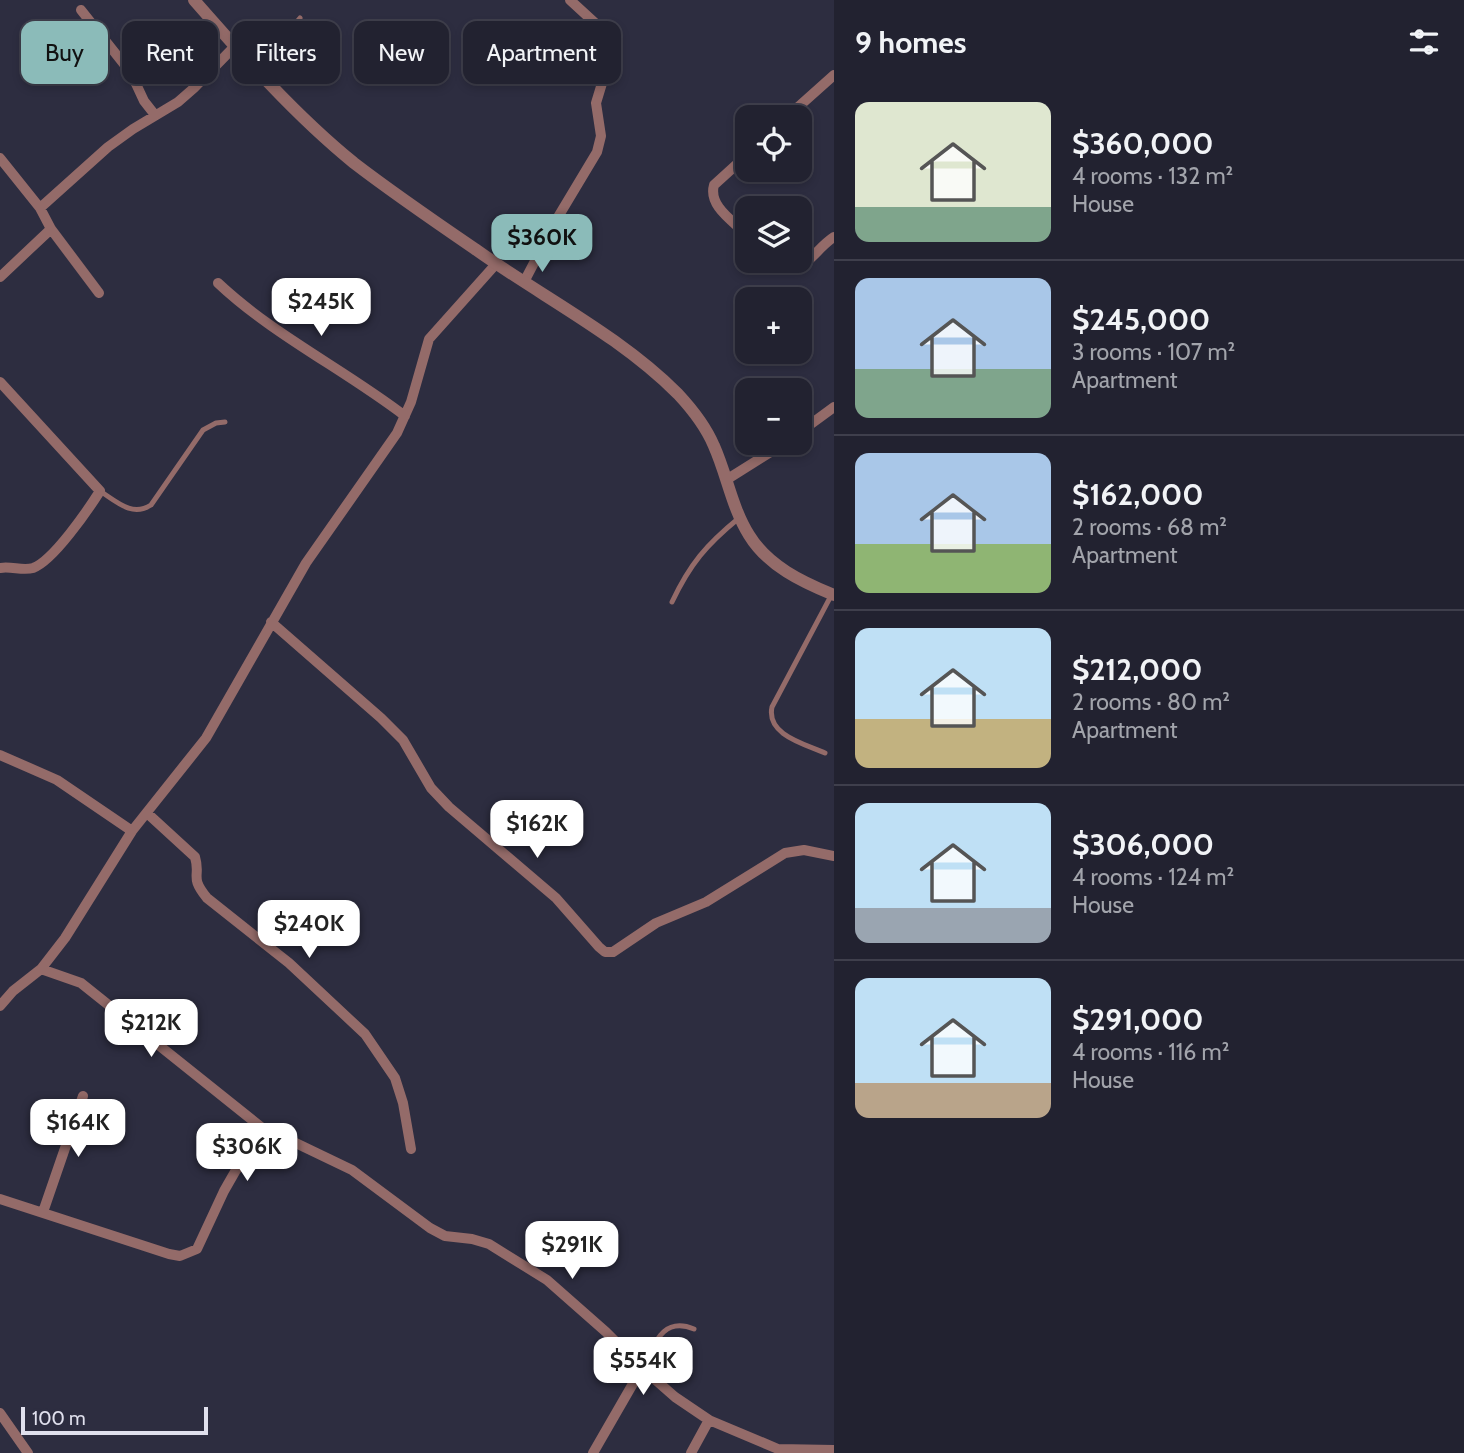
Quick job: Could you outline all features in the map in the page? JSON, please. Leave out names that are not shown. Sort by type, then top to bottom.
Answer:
[{"type":"street","points":[[194,0],[232,43]]},
{"type":"street","points":[[524,282],[558,217],[587,172],[600,144],[596,103],[613,47],[607,34],[570,0]]},
{"type":"street","points":[[81,10],[131,73],[144,101],[155,115]]},
{"type":"street","points":[[40,208],[108,147],[178,102],[232,49]]},
{"type":"street","points":[[801,105],[834,75]]},
{"type":"street","points":[[271,84],[353,162],[496,264],[602,332],[679,395],[708,435],[739,517],[750,537],[785,571],[806,584],[833,595]]},
{"type":"street","points":[[0,158],[40,208],[51,229],[99,293]]},
{"type":"street","points":[[735,166],[714,185],[712,191],[716,204],[735,223]]},
{"type":"street","points":[[0,277],[51,229]]},
{"type":"street","points":[[812,256],[834,237]]},
{"type":"street","points":[[0,1006],[13,991],[41,969],[65,938],[132,831],[206,738],[306,563],[397,433],[429,339],[496,264]]},
{"type":"street","points":[[218,283],[241,304],[370,389],[405,416]]},
{"type":"street","points":[[0,382],[100,491],[85,515],[40,565],[27,569],[9,566],[0,568]]},
{"type":"street","points":[[812,423],[834,407]]},
{"type":"street","points":[[726,480],[766,455]]},
{"type":"street","points":[[271,622],[382,718],[403,740],[431,788],[449,807],[556,898],[605,952],[612,952],[656,923],[706,902],[785,853],[804,850],[834,856]]},
{"type":"street","points":[[0,755],[57,780],[132,831]]},
{"type":"street","points":[[147,813],[195,857],[195,877],[206,898],[289,963],[365,1034],[395,1078],[403,1102],[411,1149]]},
{"type":"street","points":[[41,969],[81,982],[271,1135]]},
{"type":"street","points":[[43,1212],[83,1096]]},
{"type":"street","points":[[0,1199],[180,1256],[197,1250],[236,1170],[271,1135],[277,1134],[343,1164],[430,1228],[445,1236],[489,1244],[547,1280],[675,1397],[709,1420],[778,1449],[834,1450]]},
{"type":"street","points":[[593,1453],[642,1368]]},
{"type":"street","points":[[0,1413],[28,1453]]},
{"type":"street","points":[[691,1453],[709,1420]]},
{"type":"lane","points":[[100,491],[128,509],[144,510],[151,505],[203,430],[216,423],[225,422]]},
{"type":"lane","points":[[672,602],[682,580],[710,541],[739,517]]},
{"type":"lane","points":[[824,753],[781,732],[772,722],[770,714],[833,595]]},
{"type":"lane","points":[[642,1368],[658,1338],[667,1328],[679,1325],[694,1329]]}]
